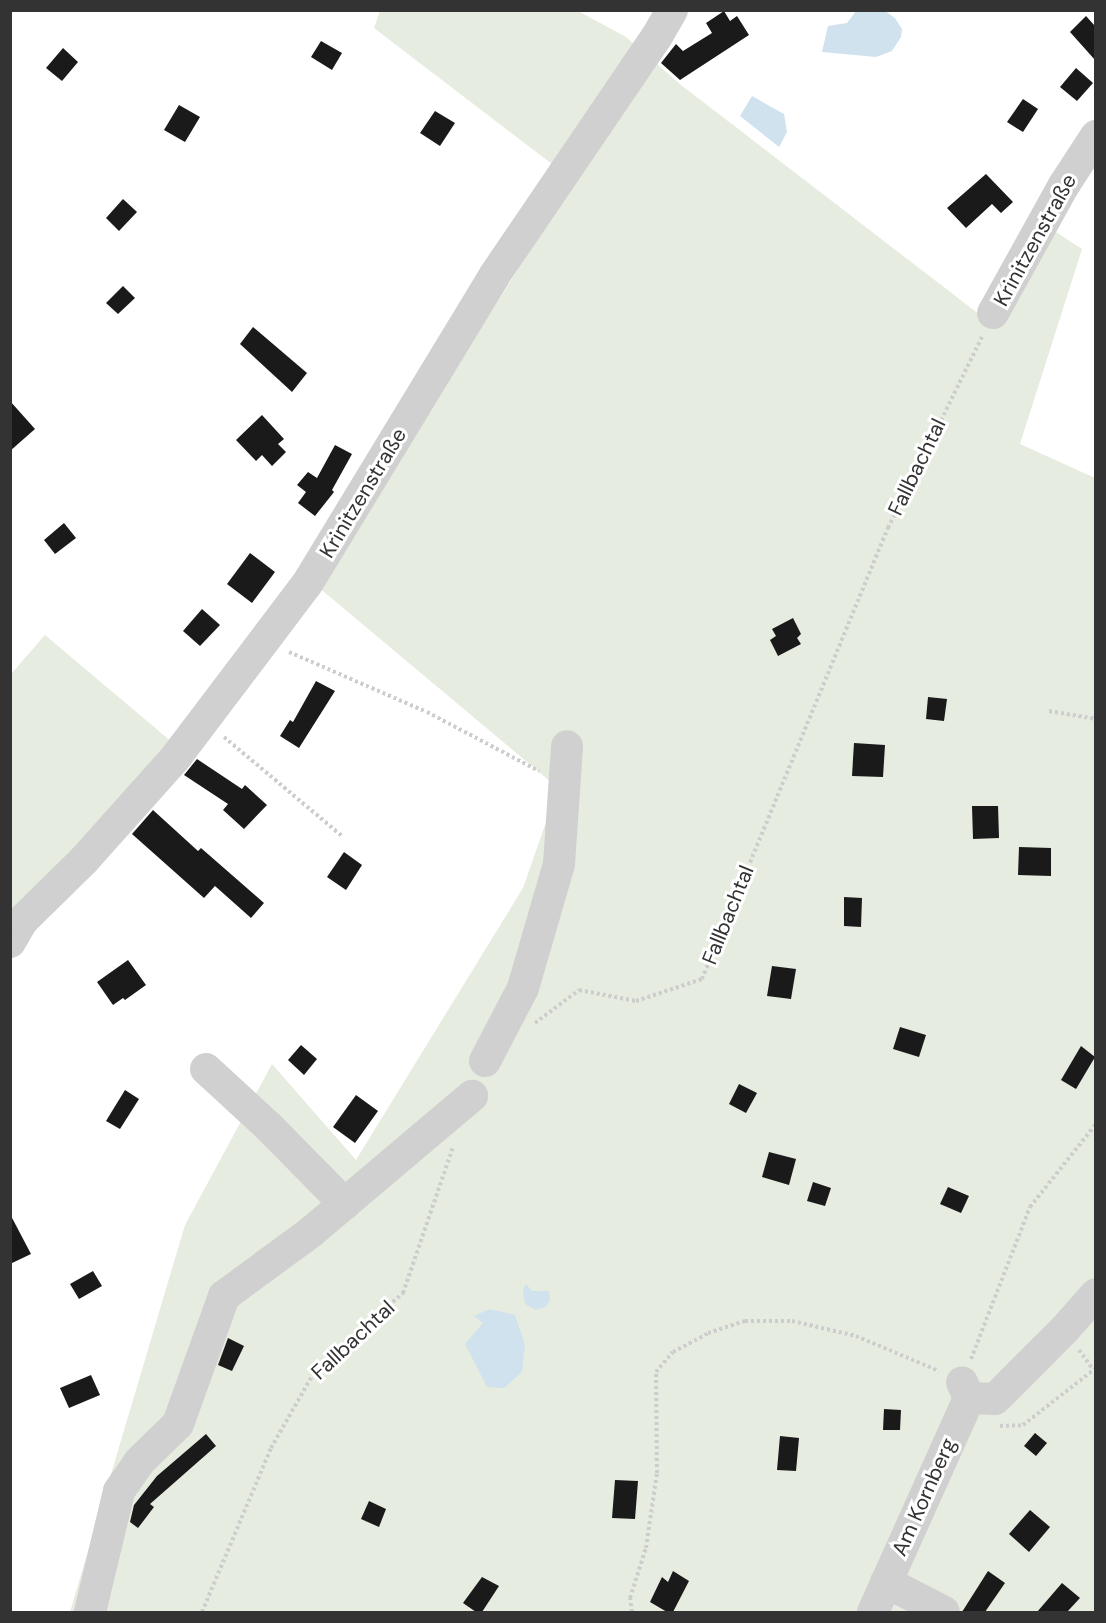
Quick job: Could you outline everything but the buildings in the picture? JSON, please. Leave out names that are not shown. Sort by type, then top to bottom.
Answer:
[{"type":"street","name":"Krinitzenstraße","points":[[10,942],[22,921],[84,860],[176,757],[202,719],[307,584],[494,276],[656,39],[672,10]]},
{"type":"street","name":"Krinitzenstraße","points":[[993,313],[1064,184],[1095,136]]},
{"type":"street","points":[[485,1061],[523,988],[559,864],[567,746]]},
{"type":"street","points":[[206,1069],[269,1127],[345,1204]]},
{"type":"street","points":[[90,1612],[119,1491],[139,1462],[178,1424],[224,1296],[345,1204],[472,1096]]},
{"type":"street","points":[[975,1393],[1064,1330],[1095,1294]]},
{"type":"street","name":"Am Kornberg","points":[[873,1612],[975,1393]]},
{"type":"street","points":[[886,1582],[944,1612]]},
{"type":"path","name":"Fallbachtal","points":[[532,1025],[579,990],[636,1000],[702,979],[888,528],[993,313]]},
{"type":"path","points":[[263,641],[427,712],[563,784]]},
{"type":"path","points":[[1049,711],[1095,719]]},
{"type":"path","points":[[202,719],[343,837]]},
{"type":"path","points":[[1095,1124],[1030,1207],[975,1393],[988,1426],[1023,1425],[1095,1368]]},
{"type":"path","name":"Fallbachtal","points":[[202,1612],[271,1448],[316,1369],[404,1293],[456,1140]]},
{"type":"path","points":[[632,1612],[629,1611],[630,1598],[645,1548],[657,1473],[656,1372],[673,1352],[708,1333],[745,1321],[792,1321],[855,1336],[975,1393]]},
{"type":"shaded area","points":[[380,11],[578,11],[626,37],[681,85],[984,318],[1039,221],[1082,249],[1020,444],[1095,478],[1095,1612],[70,1612],[185,1225],[272,1064],[356,1160],[523,888],[558,788],[317,586],[562,200],[552,164],[374,28]]},
{"type":"shaded area","points":[[45,635],[173,743],[11,925],[11,674]]},
{"type":"water","points":[[856,11],[885,11],[895,18],[902,29],[901,37],[892,51],[876,57],[822,52],[828,26],[847,23]]},
{"type":"water","points":[[752,96],[784,114],[787,132],[779,147],[740,116]]},
{"type":"water","points":[[526,1284],[532,1291],[549,1291],[550,1300],[547,1306],[536,1310],[525,1304],[523,1290]]},
{"type":"water","points":[[490,1309],[515,1315],[525,1345],[522,1372],[504,1388],[487,1387],[465,1344],[483,1323],[474,1316]]}]
